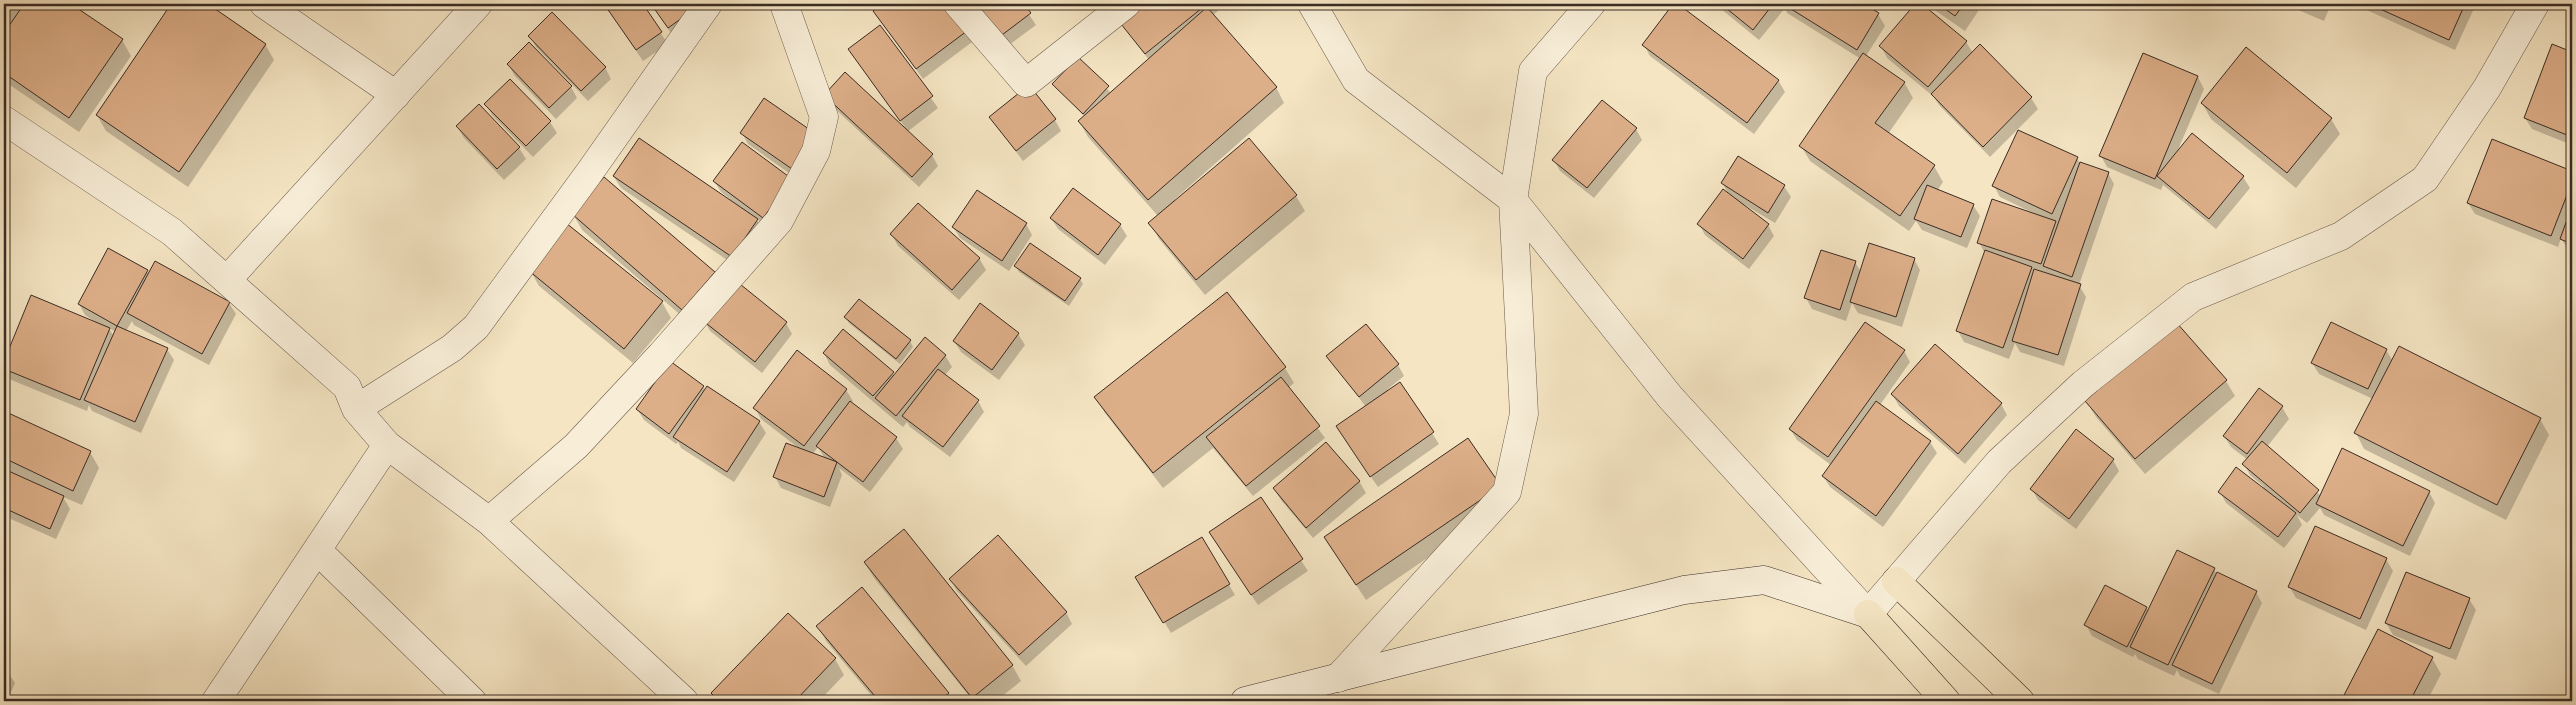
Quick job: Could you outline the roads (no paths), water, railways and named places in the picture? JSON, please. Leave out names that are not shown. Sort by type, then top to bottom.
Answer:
[{"type":"main road","points":[[1896,581],[2020,701]]},
{"type":"main road","points":[[1868,614],[1946,701]]},
{"type":"street","points":[[264,4],[396,95]]},
{"type":"street","points":[[227,280],[478,4]]},
{"type":"street","points":[[356,409],[452,348],[476,327],[589,173],[708,4]]},
{"type":"street","points":[[489,521],[576,446],[661,355],[779,222],[816,151],[824,117],[784,4]]},
{"type":"street","points":[[958,4],[1026,83],[1126,4]]},
{"type":"street","points":[[1312,4],[1356,80],[1513,200],[1670,397],[1868,614]]},
{"type":"street","points":[[1338,678],[1507,492],[1524,414],[1513,200],[1533,70],[1591,4]]},
{"type":"street","points":[[1868,614],[1999,462],[2083,384],[2193,297],[2342,236],[2425,179],[2487,88],[2535,4]]},
{"type":"street","points":[[4,120],[172,232],[347,388],[356,409],[387,445],[489,521],[684,701]]},
{"type":"street","points":[[216,701],[387,445]]},
{"type":"street","points":[[317,550],[472,701]]},
{"type":"street","points":[[1245,701],[1684,590],[1764,580],[1868,614]]}]
